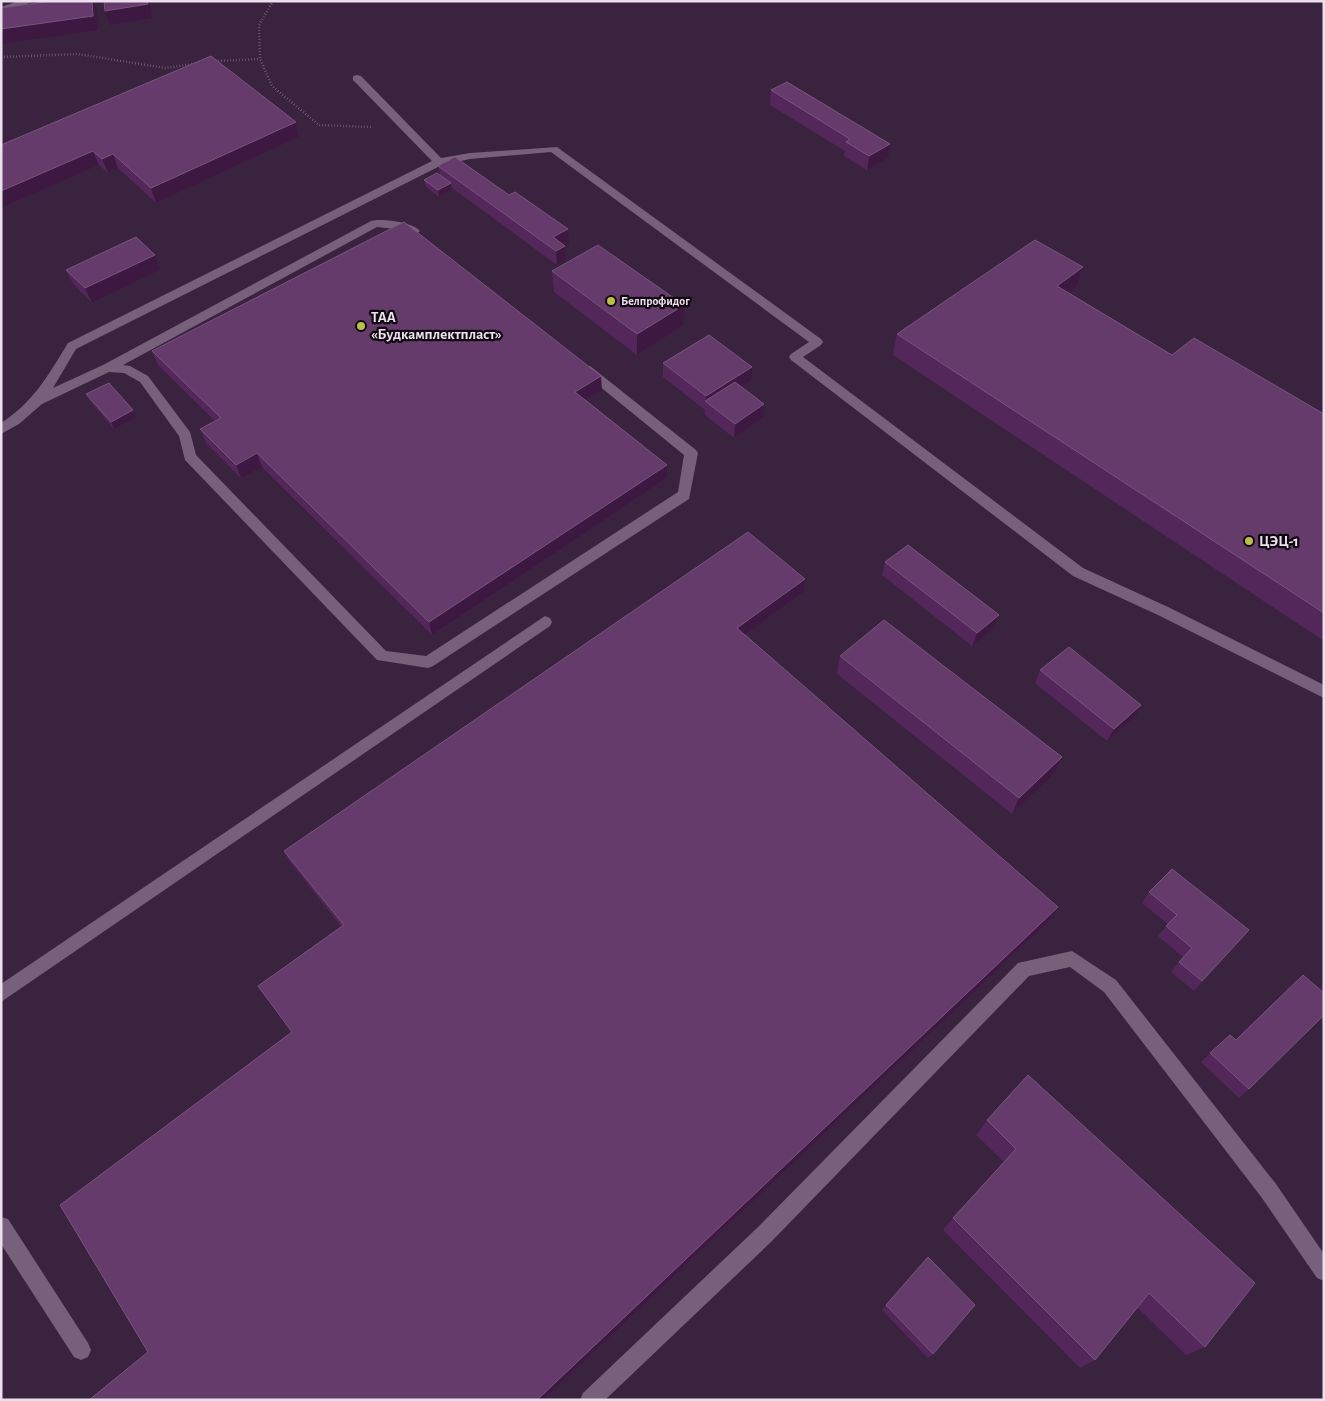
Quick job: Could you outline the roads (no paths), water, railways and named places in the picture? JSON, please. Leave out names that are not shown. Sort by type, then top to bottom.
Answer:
[{"type":"lane","points":[[1,10],[30,1]]},
{"type":"lane","points":[[357,78],[403,128],[438,162]]},
{"type":"lane","points":[[40,400],[72,346],[438,162],[470,156],[553,149],[817,342],[795,358],[1078,572],[1163,611],[1324,692]]},
{"type":"lane","points":[[1,428],[19,419],[40,400],[107,368],[375,223],[408,227],[424,239]]},
{"type":"lane","points":[[107,368],[126,369],[144,379],[185,435],[190,456],[382,656],[428,662],[684,494],[691,453],[576,361]]},
{"type":"lane","points":[[1,994],[545,622]]},
{"type":"lane","points":[[590,1400],[764,1235],[1024,969],[1072,959],[1110,986],[1269,1191],[1324,1271]]},
{"type":"lane","points":[[1,1226],[81,1350]]},
{"type":"place","name":"Белпрофидог","points":[[611,301]]},
{"type":"place","name":"ТАА «Будкамплектпласт»","points":[[361,326]]},
{"type":"place","name":"ЦЭЦ-1","points":[[1249,541]]}]
